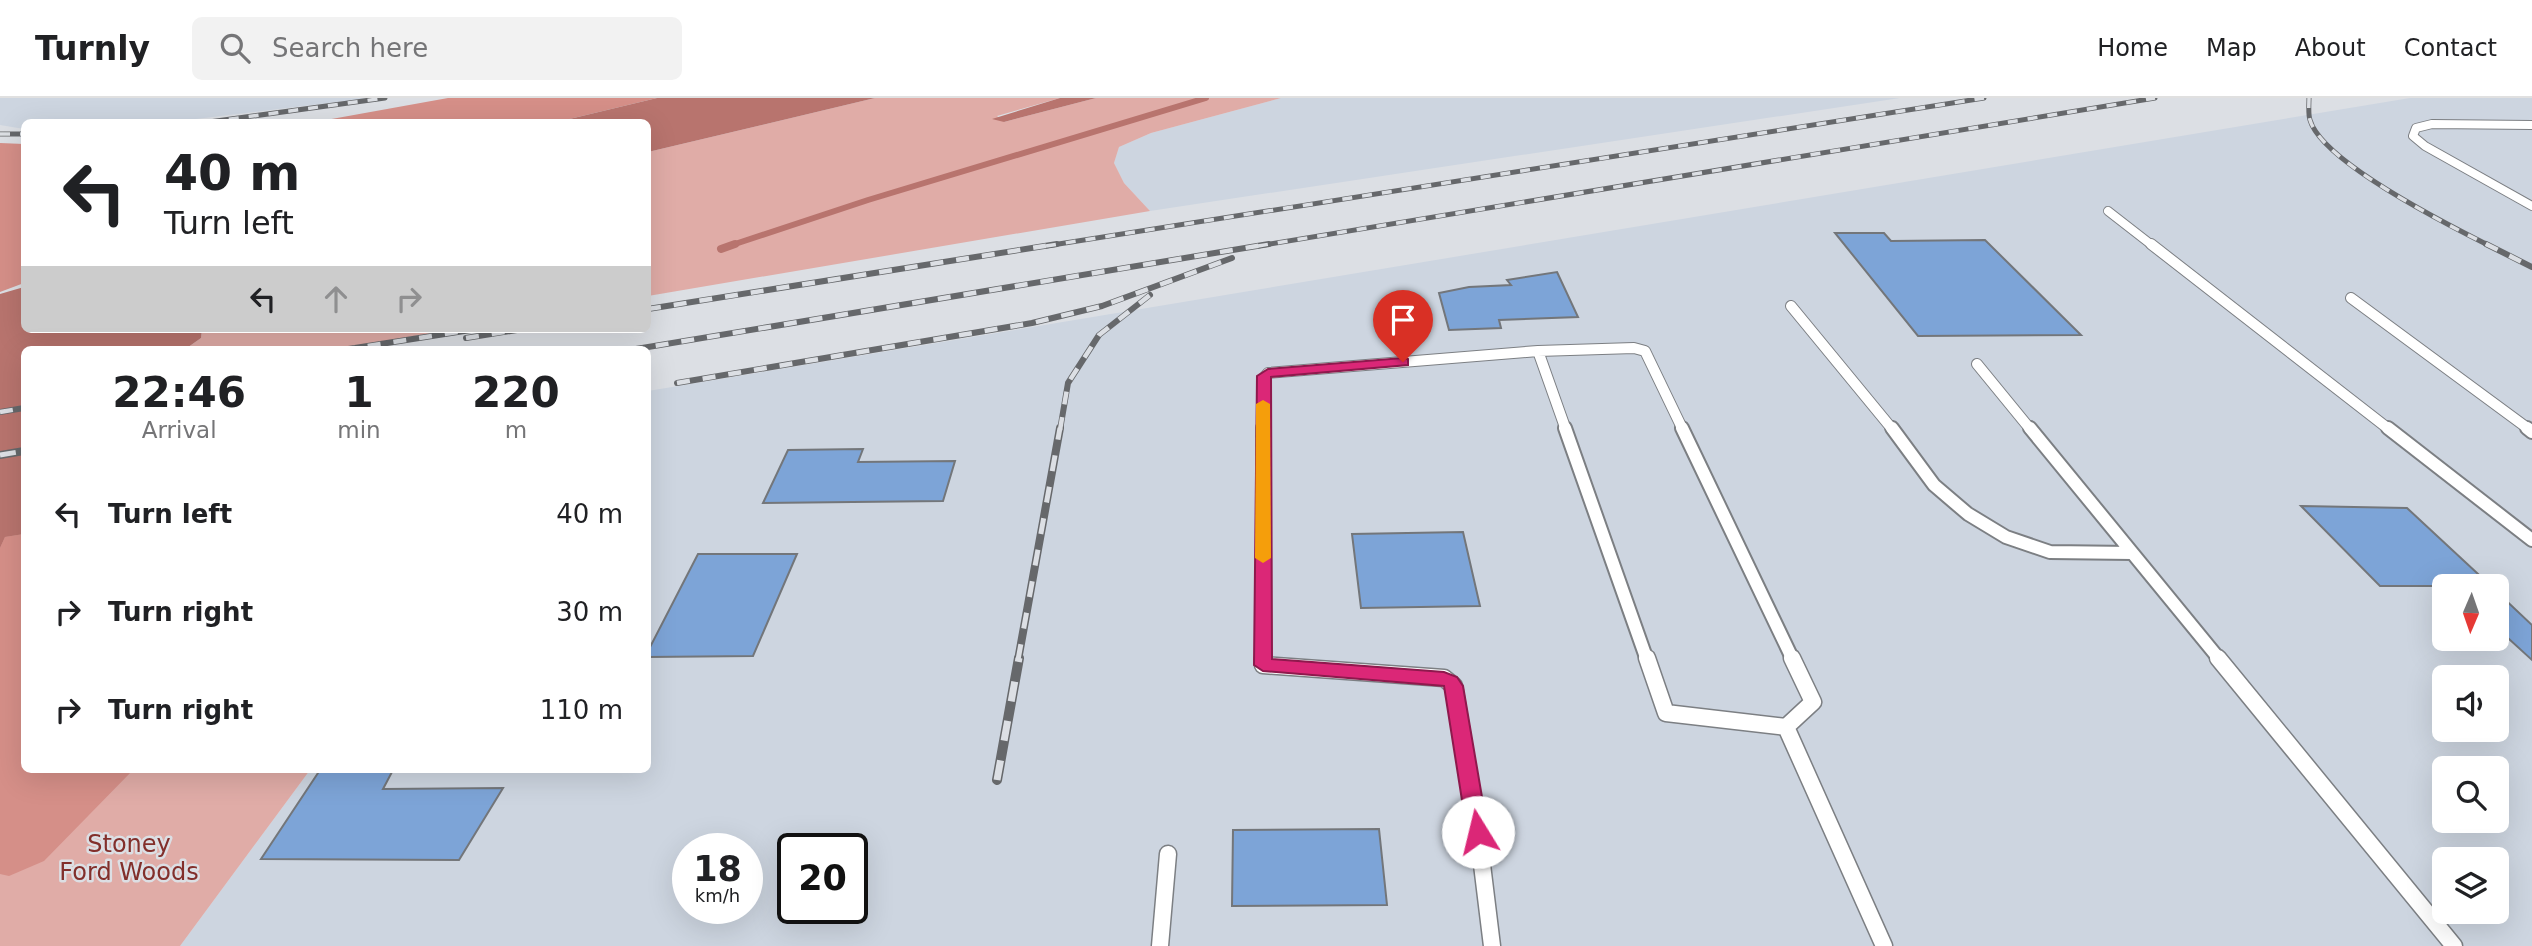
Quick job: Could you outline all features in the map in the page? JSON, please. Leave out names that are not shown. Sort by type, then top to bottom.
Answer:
[{"type":"lane","points":[[2532,125],[2432,124],[2416,128],[2413,136],[2425,146],[2532,206]]},
{"type":"lane","points":[[2108,211],[2532,540]]},
{"type":"lane","points":[[2351,298],[2532,432]]},
{"type":"lane","points":[[1791,306],[1891,427],[1934,485],[1968,514],[2006,537],[2050,552],[2132,553]]},
{"type":"lane","points":[[1492,946],[1478,832],[1451,681],[1444,678],[1263,665],[1263,379],[1268,373],[1538,351],[1634,348],[1645,351],[1813,702],[1786,727],[1667,713],[1538,351]]},
{"type":"lane","points":[[1977,364],[2454,946]]},
{"type":"lane","points":[[1786,727],[1884,946]]},
{"type":"lane","points":[[1160,946],[1168,854]]},
{"type":"shaded area","points":[[0,98],[370,98],[196,119],[21,119],[21,128],[0,125]]},
{"type":"shaded area","points":[[448,98],[657,98],[570,119],[332,119]]},
{"type":"shaded area","points":[[657,98],[875,98],[651,151],[651,119],[570,119]]},
{"type":"shaded area","points":[[1060,98],[1096,98],[1004,122],[992,119]]},
{"type":"shaded area","points":[[1281,98],[1900,98],[1150,211],[1124,183],[1114,163],[1119,147],[1151,133]]},
{"type":"shaded area","points":[[2410,98],[2532,98],[2532,946],[180,946],[308,773],[651,773],[651,391]]},
{"type":"shaded area","points":[[0,143],[21,144],[21,284],[0,292]]},
{"type":"shaded area","points":[[21,288],[21,333],[202,333],[201,338],[190,346],[21,346],[21,534],[5,537],[0,548],[0,294]]},
{"type":"shaded area","points":[[21,534],[21,773],[130,773],[44,861],[9,876],[0,874],[0,548],[5,537]]},
{"type":"green space","points":[[875,98],[1060,98],[997,116],[1004,122],[1096,98],[1281,98],[1151,133],[1119,147],[1114,163],[1124,183],[1150,211],[651,295],[651,151]]},
{"type":"green space","points":[[202,333],[432,333],[356,346],[190,346],[201,338]]},
{"type":"green space","name":"Stoney Ford Woods","points":[[21,506],[21,773],[308,773],[180,946],[0,946],[0,510]]},
{"type":"building","points":[[1835,233],[1884,233],[1891,241],[1985,240],[2081,335],[1918,336]]},
{"type":"building","points":[[1557,272],[1578,317],[1499,320],[1501,328],[1449,330],[1439,293],[1469,287],[1511,285],[1507,280]]},
{"type":"building","points":[[863,449],[858,462],[955,461],[943,501],[763,503],[788,450]]},
{"type":"building","points":[[2301,506],[2407,508],[2478,574],[2432,574],[2432,586],[2380,586]]},
{"type":"building","points":[[1463,532],[1480,606],[1361,608],[1352,534]]},
{"type":"building","points":[[698,554],[797,554],[753,656],[651,657],[651,645]]},
{"type":"building","points":[[2510,604],[2532,625],[2532,660],[2510,640]]},
{"type":"building","points":[[318,773],[391,773],[383,789],[503,788],[459,860],[261,859]]},
{"type":"building","points":[[1379,829],[1387,905],[1232,906],[1233,830]]},
{"type":"waterway","points":[[734,244],[868,200],[1206,98]]},
{"type":"waterway","points":[[721,249],[734,244]]},
{"type":"waterway","points":[[729,246],[734,244]]},
{"type":"railway","points":[[231,119],[385,98]]},
{"type":"railway","points":[[1046,246],[1984,98]]},
{"type":"railway","points":[[1258,246],[2155,98]]},
{"type":"railway","points":[[2309,98],[2310,120],[2320,137],[2338,155],[2390,191],[2490,246]]},
{"type":"railway","points":[[0,134],[21,134]]},
{"type":"railway","points":[[651,309],[1057,244]]},
{"type":"railway","points":[[651,347],[1269,244]]},
{"type":"railway","points":[[2486,244],[2490,246]]},
{"type":"railway","points":[[2490,246],[2532,267]]},
{"type":"railway","points":[[677,383],[1032,323],[1102,306],[1232,258]]},
{"type":"railway","points":[[1060,430],[1068,383],[1099,335],[1150,295]]},
{"type":"railway","points":[[368,346],[451,333]]},
{"type":"railway","points":[[466,338],[498,333]]},
{"type":"railway","points":[[0,412],[21,408]]},
{"type":"railway","points":[[1018,660],[1060,428]]},
{"type":"railway","points":[[0,455],[21,452]]},
{"type":"railway","points":[[997,780],[1019,658]]},
{"type":"slow traffic","points":[[1263,404],[1263,558]]},
{"type":"route","points":[[1403,362],[1268,373],[1264,376],[1263,665],[1444,678],[1451,681],[1478,832]]}]
